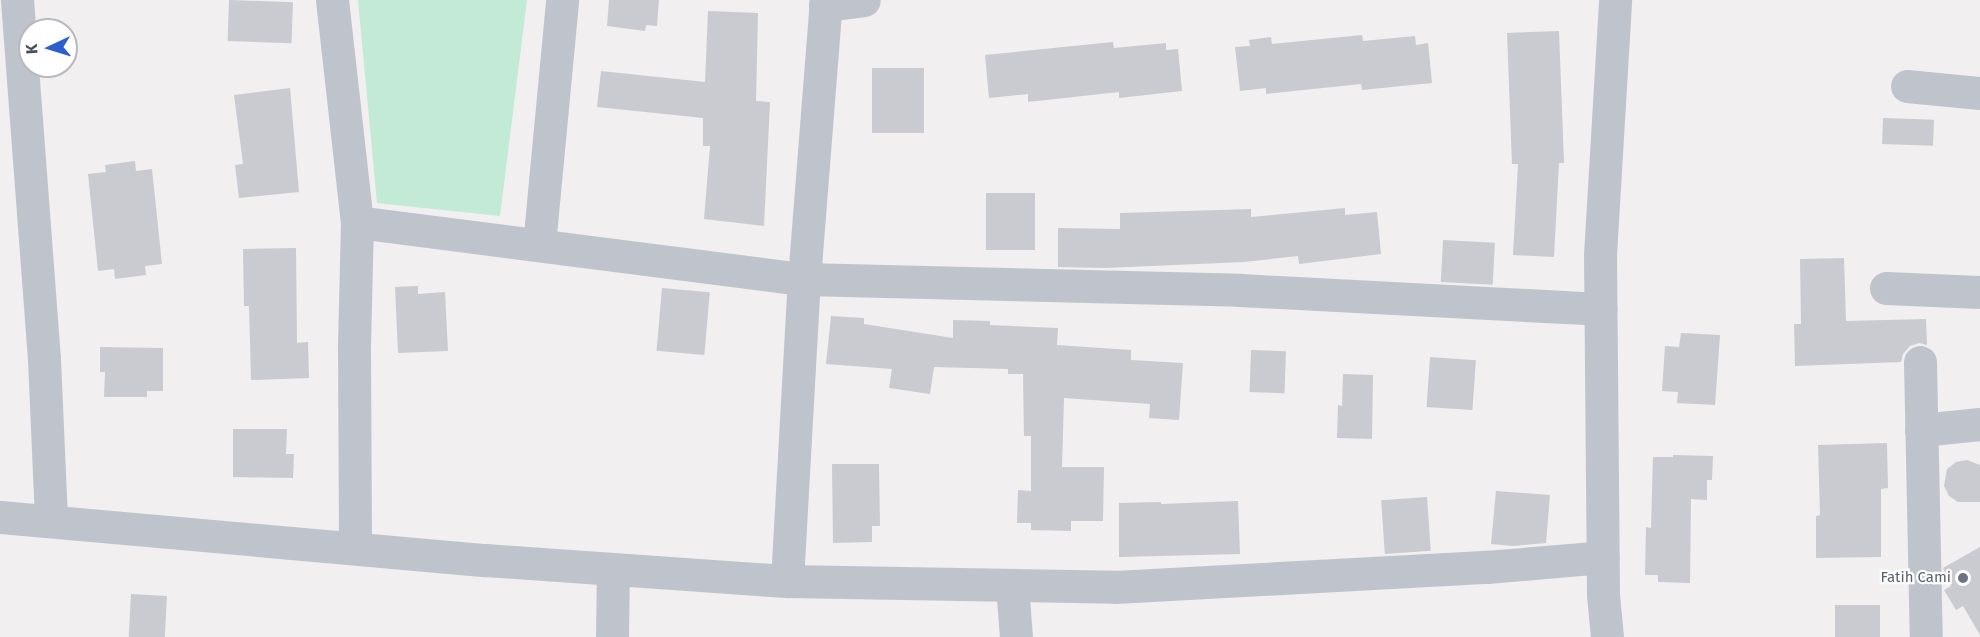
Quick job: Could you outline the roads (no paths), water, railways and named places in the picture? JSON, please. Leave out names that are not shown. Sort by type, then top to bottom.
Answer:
[{"type":"street","points":[[17,0],[44,348],[51,521]]},
{"type":"street","points":[[332,0],[357,222],[354,349],[355,548]]},
{"type":"street","points":[[539,245],[562,0]]},
{"type":"street","points":[[787,581],[804,279],[825,3],[864,0]]},
{"type":"street","points":[[1607,637],[1603,557],[1600,255],[1615,0]]},
{"type":"street","points":[[1907,86],[1980,93]]},
{"type":"street","points":[[357,222],[804,279],[1239,290],[1600,309]]},
{"type":"street","points":[[1886,288],[1980,292]]},
{"type":"street","points":[[1920,362],[1926,637]]},
{"type":"street","points":[[1921,430],[1980,424]]},
{"type":"street","points":[[0,517],[613,569],[787,581],[1115,587],[1476,568],[1603,557]]},
{"type":"street","points":[[612,637],[613,569]]},
{"type":"street","points":[[1012,585],[1016,637]]},
{"type":"place","name":"Fatih Cami","points":[[1963,578]]}]
